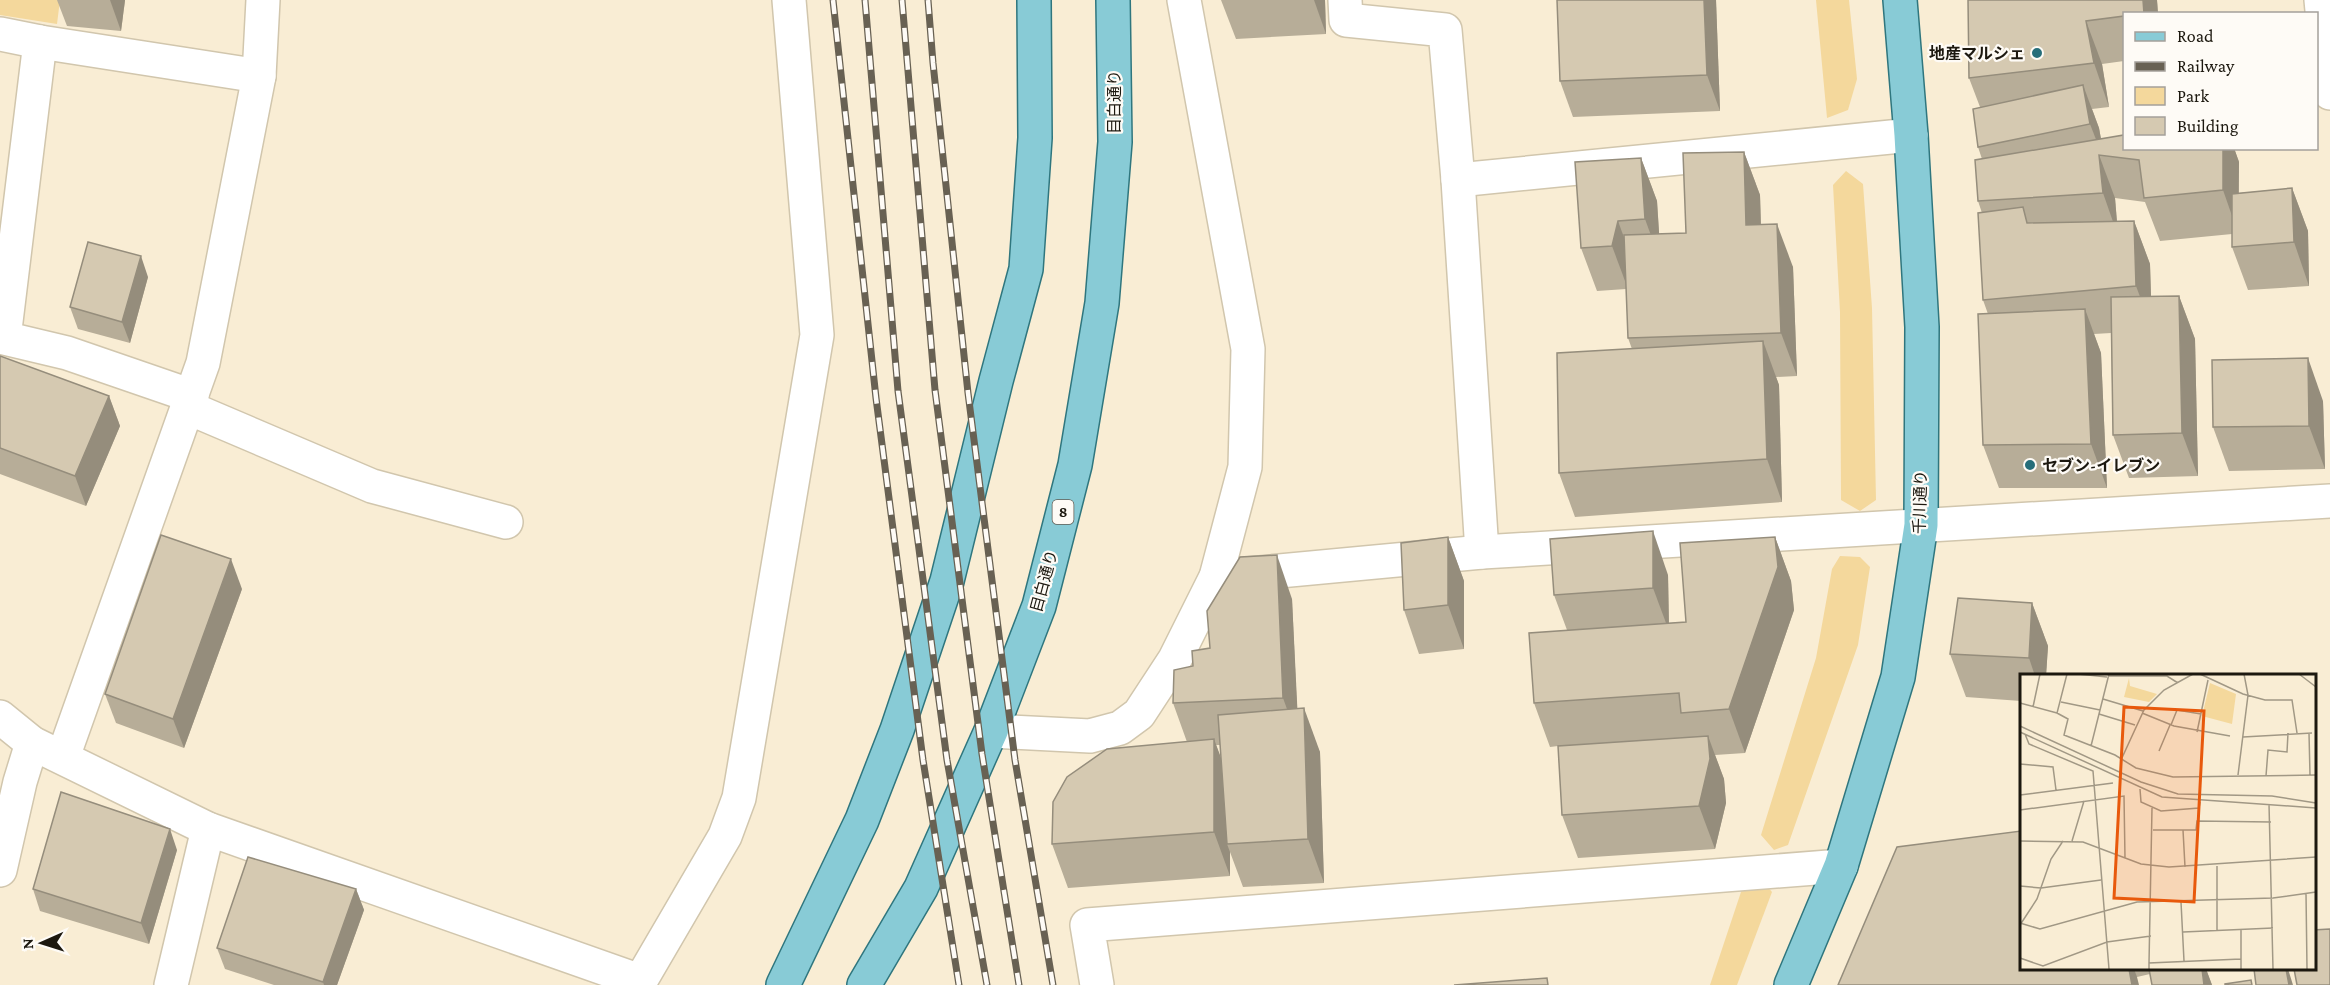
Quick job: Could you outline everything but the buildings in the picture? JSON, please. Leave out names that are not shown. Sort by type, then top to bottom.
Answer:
[{"type":"main road","points":[[783,985],[862,820],[897,730],[947,581],[1026,269],[1035,138],[1034,0]]},
{"type":"main road","name":"目白通り","points":[[864,985],[921,888],[991,731],[1039,606],[1075,465],[1102,303],[1115,142],[1113,0]]},
{"type":"main road","name":"千川通り","points":[[1791,985],[1841,866],[1898,678],[1920,525],[1922,327],[1911,135],[1900,0]]},
{"type":"street","points":[[63,757],[203,363],[259,76],[263,0]]},
{"type":"street","points":[[0,717],[32,743],[208,829],[639,983],[725,836],[739,798],[817,335],[789,0]]},
{"type":"street","points":[[991,731],[1090,736],[1120,728],[1139,714],[1175,659],[1216,577],[1245,467],[1248,349],[1184,0]]},
{"type":"street","points":[[1345,0],[1346,20],[1445,30],[1458,180],[1482,552]]},
{"type":"street","points":[[2321,0],[2330,93]]},
{"type":"street","points":[[0,34],[259,76]]},
{"type":"street","points":[[40,42],[4,338],[67,353],[190,402],[372,486],[506,522]]},
{"type":"street","points":[[1458,180],[1911,135]]},
{"type":"street","points":[[1216,577],[1482,552],[2330,501]]},
{"type":"street","points":[[0,870],[20,782],[32,743]]},
{"type":"street","points":[[171,985],[208,829]]},
{"type":"street","points":[[1097,985],[1088,925],[1841,866]]},
{"type":"green space","points":[[0,0],[60,0],[57,24],[0,15]]},
{"type":"green space","points":[[1816,0],[1849,0],[1857,79],[1848,110],[1827,118]]},
{"type":"green space","points":[[1846,171],[1863,184],[1872,308],[1876,500],[1860,511],[1841,500],[1840,312],[1833,185]]},
{"type":"green space","points":[[1840,556],[1860,557],[1870,567],[1858,645],[1788,845],[1774,850],[1761,835],[1816,658],[1832,569]]},
{"type":"green space","points":[[1744,883],[1764,883],[1772,892],[1737,985],[1710,985]]},
{"type":"railway","points":[[833,0],[876,398],[923,760],[959,985]]},
{"type":"railway","points":[[865,0],[898,391],[947,760],[987,985]]},
{"type":"railway","points":[[902,0],[935,390],[982,754],[1019,985]]},
{"type":"railway","points":[[928,0],[968,393],[1015,760],[1053,985]]},
{"type":"place","name":"地産マルシェ","points":[[2037,53]]},
{"type":"place","name":"セブン-イレブン","points":[[2030,465]]}]
